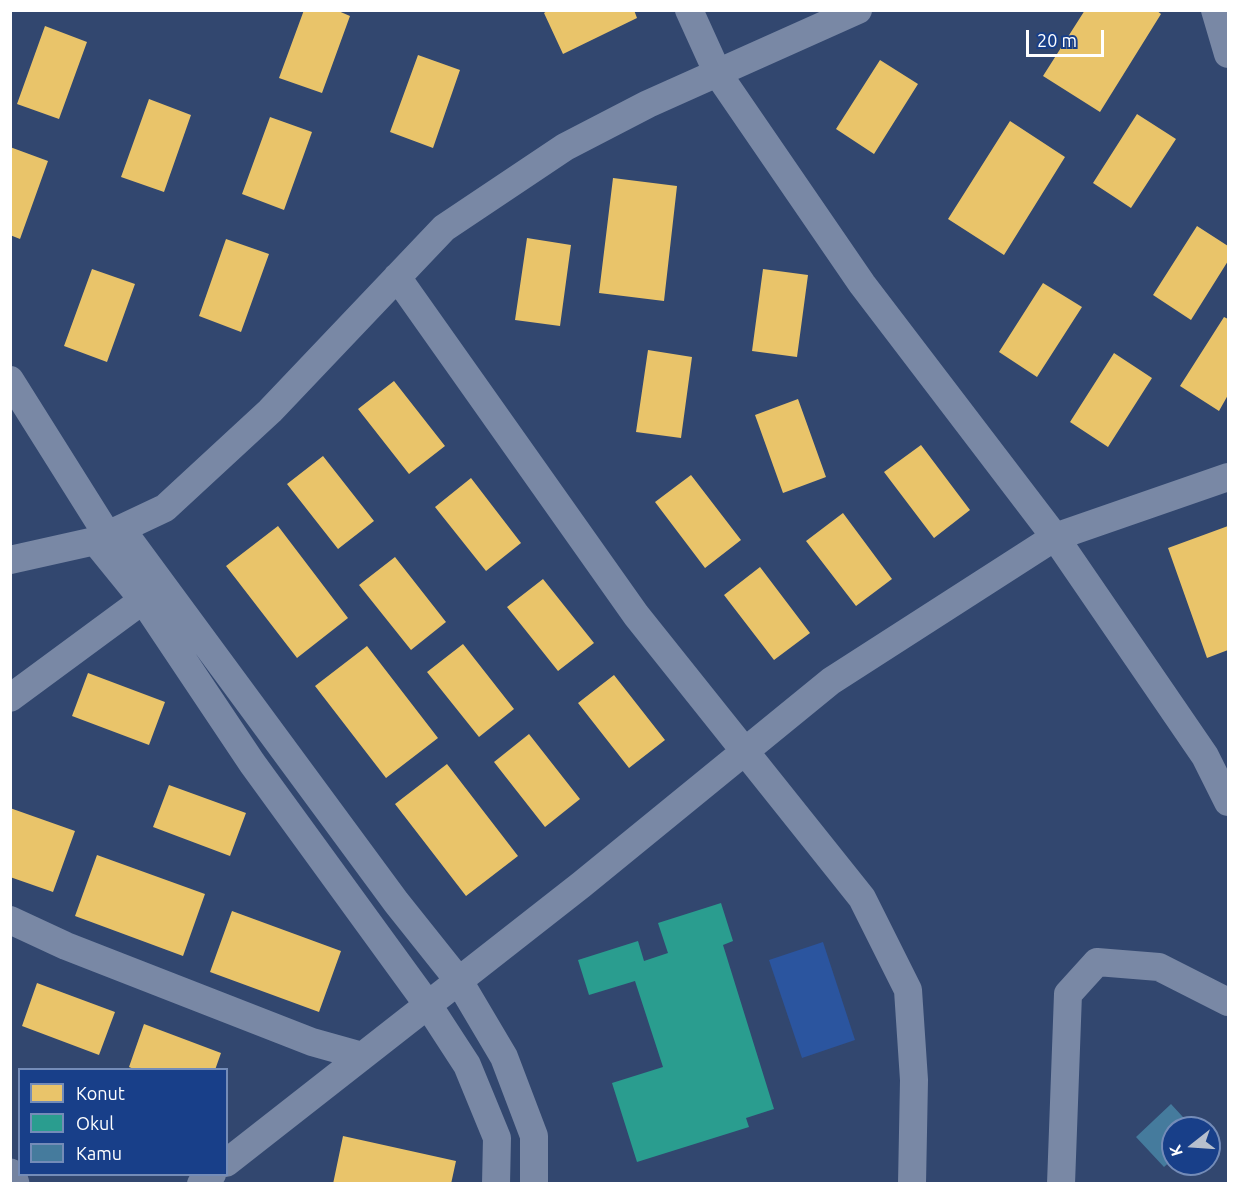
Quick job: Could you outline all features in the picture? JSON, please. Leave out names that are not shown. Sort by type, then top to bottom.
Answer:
[{"type":"street","points":[[689,10],[718,74],[862,284],[1055,537],[1186,728],[1228,802]]},
{"type":"street","points":[[10,560],[108,536],[165,508],[270,411],[444,228],[565,147],[648,104],[858,10]]},
{"type":"street","points":[[1215,10],[1228,54]]},
{"type":"street","points":[[397,277],[636,615],[862,898],[908,990],[914,1080],[912,1184]]},
{"type":"street","points":[[10,380],[108,536],[143,600],[186,660],[252,763],[428,1005],[467,1065],[496,1138],[496,1184]]},
{"type":"street","points":[[228,1161],[459,981],[745,753],[780,721],[831,681],[1055,537],[1228,477]]},
{"type":"street","points":[[108,536],[459,981],[504,1057],[534,1136],[534,1184]]},
{"type":"street","points":[[10,698],[143,600]]},
{"type":"street","points":[[10,920],[66,946],[312,1042],[362,1056]]},
{"type":"street","points":[[1061,1184],[1068,994],[1097,962],[1159,966],[1228,1002]]},
{"type":"street","points":[[10,1175],[13,1184]]},
{"type":"shaded area","points":[[823,942],[855,1040],[802,1058],[769,960]]},
{"type":"building: Konut","points":[[304,10],[336,10],[350,16],[322,93],[279,78]]},
{"type":"building: Konut","points":[[548,10],[634,10],[637,18],[563,54],[544,13]]},
{"type":"building: Konut","points":[[1085,10],[1156,10],[1161,14],[1100,112],[1043,76]]},
{"type":"building: Konut","points":[[45,26],[87,42],[59,119],[17,104]]},
{"type":"building: Konut","points":[[418,55],[460,70],[433,148],[390,132]]},
{"type":"building: Konut","points":[[880,60],[918,84],[874,154],[836,129]]},
{"type":"building: Konut","points":[[149,99],[191,115],[164,192],[121,177]]},
{"type":"building: Konut","points":[[1137,114],[1176,139],[1131,208],[1093,183]]},
{"type":"building: Konut","points":[[270,117],[312,132],[284,210],[242,194]]},
{"type":"building: Konut","points":[[1010,121],[1065,157],[1004,255],[948,219]]},
{"type":"building: Konut","points":[[10,147],[48,161],[20,239],[10,235]]},
{"type":"building: Konut","points":[[613,178],[677,186],[664,301],[599,293]]},
{"type":"building: Konut","points":[[1197,226],[1228,246],[1228,261],[1191,320],[1153,295]]},
{"type":"building: Konut","points":[[527,238],[571,245],[560,326],[515,320]]},
{"type":"building: Konut","points":[[226,239],[269,254],[241,332],[199,316]]},
{"type":"building: Konut","points":[[92,269],[135,284],[107,362],[64,346]]},
{"type":"building: Konut","points":[[763,269],[808,275],[797,357],[752,351]]},
{"type":"building: Konut","points":[[1043,283],[1082,307],[1037,377],[999,352]]},
{"type":"building: Konut","points":[[1224,317],[1228,319],[1228,395],[1219,411],[1180,386]]},
{"type":"building: Konut","points":[[648,350],[692,357],[681,438],[636,432]]},
{"type":"building: Konut","points":[[1114,353],[1152,378],[1108,447],[1070,422]]},
{"type":"building: Konut","points":[[394,381],[445,446],[409,474],[358,409]]},
{"type":"building: Konut","points":[[798,399],[826,477],[783,493],[755,415]]},
{"type":"building: Konut","points":[[921,445],[970,510],[934,538],[884,472]]},
{"type":"building: Konut","points":[[323,456],[374,521],[338,549],[287,484]]},
{"type":"building: Konut","points":[[691,475],[741,540],[705,568],[655,502]]},
{"type":"building: Konut","points":[[471,478],[521,543],[486,571],[435,507]]},
{"type":"building: Konut","points":[[843,513],[892,579],[856,606],[806,541]]},
{"type":"building: Konut","points":[[278,526],[348,618],[297,658],[226,566]]},
{"type":"building: Konut","points":[[1228,526],[1228,650],[1207,658],[1168,548]]},
{"type":"building: Konut","points":[[395,557],[446,622],[411,650],[359,585]]},
{"type":"building: Konut","points":[[760,567],[810,633],[774,660],[724,595]]},
{"type":"building: Konut","points":[[543,579],[594,643],[558,671],[507,607]]},
{"type":"building: Konut","points":[[463,644],[514,709],[479,737],[427,672]]},
{"type":"building: Konut","points":[[367,646],[438,738],[386,778],[315,686]]},
{"type":"building: Konut","points":[[88,673],[165,702],[149,745],[72,716]]},
{"type":"building: Konut","points":[[614,675],[665,740],[629,768],[578,703]]},
{"type":"building: Konut","points":[[529,734],[580,799],[545,827],[494,762]]},
{"type":"building: Konut","points":[[447,764],[518,856],[466,896],[395,804]]},
{"type":"building: Konut","points":[[169,785],[246,813],[230,856],[153,827]]},
{"type":"building: Konut","points":[[10,808],[75,831],[53,892],[10,877]]},
{"type":"building: Konut","points":[[97,855],[205,894],[183,956],[75,916]]},
{"type":"building: Konut","points":[[232,911],[341,951],[319,1012],[210,972]]},
{"type":"building: Konut","points":[[37,983],[115,1012],[99,1055],[22,1026]]},
{"type":"building: Konut","points":[[144,1024],[221,1053],[216,1068],[129,1067]]},
{"type":"building: Konut","points":[[343,1136],[456,1161],[451,1184],[333,1184]]},
{"type":"building: Okul","points":[[721,903],[733,941],[723,945],[774,1109],[746,1118],[749,1127],[637,1162],[612,1083],[663,1067],[635,981],[589,995],[578,960],[638,941],[644,961],[668,953],[658,923]]},
{"type":"building: Kamu","points":[[1171,1104],[1182,1116],[1161,1116],[1161,1164],[1136,1137]]}]
